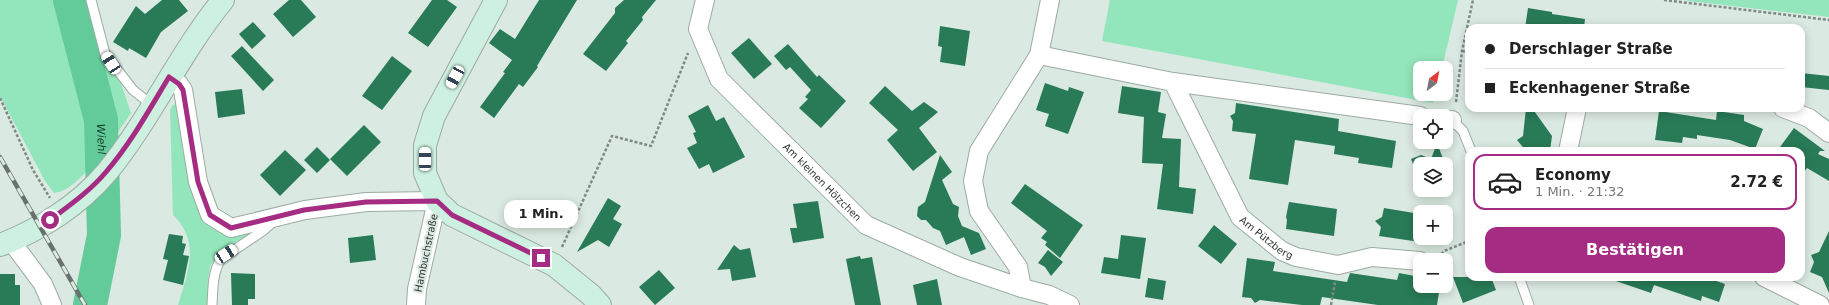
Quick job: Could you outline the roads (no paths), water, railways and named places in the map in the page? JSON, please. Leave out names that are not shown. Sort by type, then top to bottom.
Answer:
[{"type":"main road","points":[[6,243],[35,230],[60,213],[82,197],[106,173],[139,129],[169,77],[202,26],[223,0]]},
{"type":"main road","points":[[496,0],[434,116],[425,145],[425,173],[437,201],[452,215],[554,264],[591,295],[600,305]]},
{"type":"street","name":"Am kleinen Hölzchen","points":[[705,0],[698,29],[719,79],[866,225],[960,267],[1022,288]]},
{"type":"street","points":[[1050,0],[1039,55],[979,151],[973,181],[979,211],[1018,267],[1022,288],[1049,295],[1070,305]]},
{"type":"street","points":[[1039,55],[1173,82],[1413,115]]},
{"type":"street","points":[[169,77],[179,84],[183,90],[198,182],[210,215],[231,228],[304,210],[366,202],[437,201]]},
{"type":"street","name":"Am Pützberg","points":[[1173,82],[1240,217],[1282,251],[1296,257],[1338,265],[1372,257],[1413,260]]},
{"type":"street","points":[[1569,147],[1576,112]]},
{"type":"street","points":[[1793,112],[1809,118],[1829,133]]},
{"type":"street","name":"Hambuchstraße","points":[[416,305],[417,289],[437,201]]},
{"type":"street","points":[[6,243],[43,284],[52,305]]},
{"type":"street","points":[[1772,281],[1820,305]]},
{"type":"lane","points":[[91,0],[105,54],[133,90],[152,105]]},
{"type":"lane","points":[[1453,123],[1463,132],[1469,147]]},
{"type":"lane","points":[[212,305],[214,278],[217,265],[221,259],[264,230],[278,216]]},
{"type":"lane","points":[[1520,281],[1529,305]]},
{"type":"waterway","name":"Wiehl","points":[[70,0],[101,120],[104,235],[90,305]]},
{"type":"railway","points":[[0,157],[85,305]]}]
